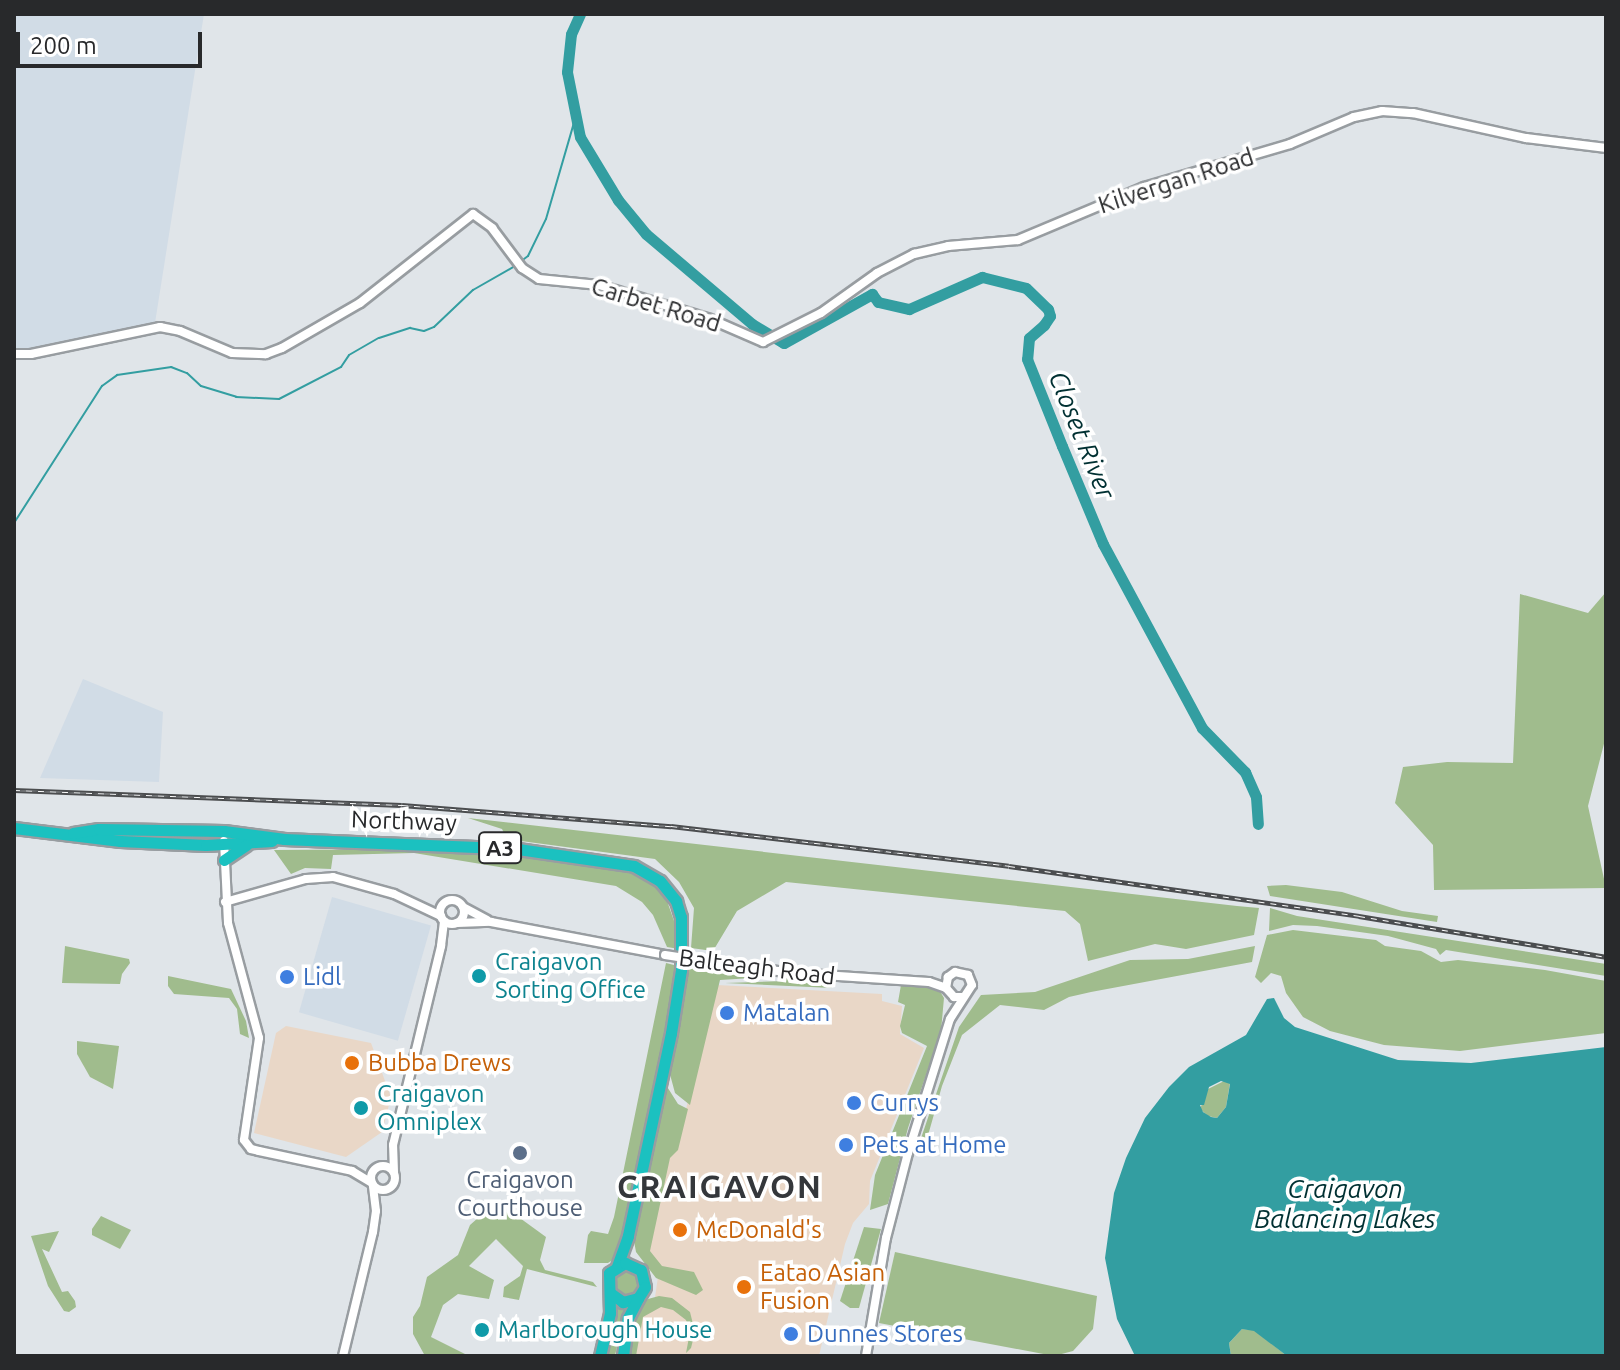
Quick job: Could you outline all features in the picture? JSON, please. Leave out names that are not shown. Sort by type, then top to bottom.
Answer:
[{"type":"highway","name":"Northway","points":[[14,828],[120,841],[206,845],[224,838],[246,844],[284,839]]},
{"type":"highway","name":"Northway","points":[[73,833],[99,829],[224,838],[518,849],[624,864],[660,881],[676,901],[683,947],[671,1033],[628,1236]]},
{"type":"highway","points":[[224,862],[246,844]]},
{"type":"highway","name":"A3","points":[[600,1356],[610,1293],[608,1278],[617,1266],[628,1236]]},
{"type":"highway","name":"A3","points":[[623,1356],[628,1318],[646,1281],[628,1236]]},
{"type":"highway","points":[[617,1266],[630,1264],[638,1267]]},
{"type":"highway","points":[[610,1293],[623,1302],[638,1298]]},
{"type":"street","name":"Kilvergan Road","points":[[769,341],[821,313],[877,273],[914,254],[948,246],[1018,240],[1144,187],[1290,144],[1354,117],[1382,111],[1413,113],[1526,138],[1606,148]]},
{"type":"street","name":"Carbet Road","points":[[18,355],[160,327],[180,331],[232,353],[266,354],[360,303],[473,214],[492,228],[518,263],[539,279],[599,285],[702,316],[769,341]]},
{"type":"street","points":[[224,838],[225,902],[238,970],[259,1038],[245,1125],[247,1145],[259,1151],[352,1171],[387,1166],[394,1172]]},
{"type":"street","points":[[206,845],[224,862]]},
{"type":"street","points":[[225,902],[324,877],[377,888],[414,901],[449,921],[462,918],[463,907]]},
{"type":"street","points":[[376,1211],[395,1182],[393,1145],[449,921],[446,902],[414,901]]},
{"type":"street","name":"Balteagh Road","points":[[446,902],[455,901],[491,922]]},
{"type":"street","name":"Balteagh Road","points":[[449,921],[491,922],[665,955],[831,977],[929,982],[948,977]]},
{"type":"street","points":[[866,1356],[897,1190],[950,1019],[963,997],[971,991],[971,980],[959,972],[948,977],[950,1019]]},
{"type":"street","name":"Balteagh Road","points":[[929,982],[948,991]]},
{"type":"street","points":[[948,991],[963,997]]},
{"type":"street","points":[[343,1356],[363,1282],[376,1211],[371,1176],[393,1145]]},
{"type":"street","points":[[352,1171],[380,1190],[390,1189]]},
{"type":"shaded area","points":[[14,14],[204,14],[155,323],[26,351],[14,349]]},
{"type":"shaded area","points":[[83,679],[163,712],[159,782],[40,778]]},
{"type":"shaded area","points":[[332,897],[431,925],[398,1041],[299,1012]]},
{"type":"shaded area","points":[[717,985],[882,994],[882,1001],[902,1006],[900,1034],[924,1048],[870,1181],[869,1204],[853,1223],[845,1244],[819,1356],[634,1356],[639,1313],[654,1304],[658,1277],[646,1262],[663,1162],[676,1149]]},
{"type":"shaded area","points":[[286,1026],[371,1043],[391,1097],[382,1132],[346,1157],[254,1133],[276,1033]]},
{"type":"green space","points":[[1606,592],[1606,736],[1588,806],[1606,888],[1434,890],[1433,845],[1395,803],[1403,767],[1447,762],[1513,763],[1520,594],[1588,613]]},
{"type":"green space","points":[[468,818],[1259,908],[1254,935],[1186,949],[1155,944],[1088,961],[1080,924],[1065,911],[786,882],[737,911],[713,951],[691,948],[694,908],[679,882],[655,859],[507,839],[502,829]]},
{"type":"green space","points":[[428,849],[539,855],[641,872],[666,898],[680,938],[679,949],[667,947],[653,915],[642,902],[616,886],[414,853],[333,855],[331,869],[305,868],[291,874],[274,850]]},
{"type":"green space","points":[[1286,885],[1342,892],[1402,911],[1438,916],[1437,922],[1270,896],[1267,886]]},
{"type":"green space","points":[[1270,908],[1297,916],[1606,964],[1606,976],[1446,950],[1440,955],[1436,949],[1388,936],[1317,926],[1293,925],[1269,931]]},
{"type":"green space","points":[[1293,930],[1376,940],[1385,946],[1421,951],[1441,962],[1458,960],[1545,970],[1606,981],[1606,1033],[1460,1051],[1384,1045],[1330,1031],[1303,1017],[1286,993],[1281,976],[1271,973],[1261,983],[1255,977],[1267,935]]},
{"type":"green space","points":[[65,946],[129,959],[130,963],[122,974],[120,984],[62,983]]},
{"type":"green space","points":[[1255,946],[1252,962],[1069,997],[1044,1010],[1000,1005],[962,1035],[942,1086],[925,1146],[919,1144],[959,1027],[981,995],[1035,992],[1130,960],[1188,959]]},
{"type":"green space","points":[[666,963],[678,966],[622,1241],[614,1259],[608,1263],[584,1263],[588,1235],[591,1231],[608,1234],[614,1217]]},
{"type":"green space","points":[[686,967],[720,973],[783,976],[720,980],[690,1105],[675,1093],[668,1067]]},
{"type":"green space","points":[[789,975],[830,980],[832,988],[725,983],[785,981]]},
{"type":"green space","points":[[168,976],[231,989],[246,1021],[249,1038],[240,1034],[237,1009],[229,998],[174,994],[168,986]]},
{"type":"green space","points":[[901,985],[938,988],[944,998],[941,1031],[908,1128],[888,1204],[870,1210],[875,1175],[927,1046],[902,1033],[900,1026],[905,1005],[898,1002]]},
{"type":"green space","points":[[77,1041],[119,1046],[113,1089],[90,1077],[77,1054]]},
{"type":"green space","points":[[1226,1080],[1230,1083],[1226,1107],[1217,1118],[1208,1116],[1200,1109],[1208,1089]]},
{"type":"green space","points":[[666,1085],[678,1104],[688,1109],[678,1150],[670,1158],[650,1251],[662,1266],[694,1272],[703,1290],[696,1295],[656,1278],[636,1252],[634,1241],[634,1227]]},
{"type":"green space","points":[[487,1210],[513,1213],[546,1237],[540,1260],[545,1270],[593,1282],[597,1287],[527,1269],[519,1300],[503,1297],[504,1287],[520,1276],[523,1266],[496,1239],[469,1266],[494,1280],[489,1299],[458,1294],[443,1305],[431,1337],[469,1356],[425,1356],[413,1334],[413,1317],[420,1306],[427,1277],[458,1255],[470,1225]]},
{"type":"green space","points":[[101,1216],[131,1230],[120,1249],[92,1235],[92,1229]]},
{"type":"green space","points":[[864,1227],[881,1229],[859,1308],[850,1308],[840,1301]]},
{"type":"green space","points":[[59,1231],[49,1252],[42,1249],[62,1292],[68,1291],[75,1301],[76,1307],[69,1312],[64,1311],[48,1286],[31,1236]]},
{"type":"green space","points":[[895,1252],[1097,1296],[1093,1329],[1073,1351],[1054,1356],[879,1323]]},
{"type":"green space","points":[[627,1268],[637,1272],[641,1282],[637,1292],[627,1296],[617,1292],[613,1282],[617,1272]]},
{"type":"green space","points":[[659,1296],[672,1298],[690,1312],[695,1332],[691,1348],[686,1353],[690,1332],[686,1320],[673,1310],[661,1307],[643,1317],[636,1356],[630,1356],[636,1309],[648,1299]]},
{"type":"green space","points":[[614,1302],[627,1305],[615,1356],[602,1356]]},
{"type":"green space","points":[[1242,1329],[1254,1330],[1287,1356],[1231,1356],[1229,1343]]},
{"type":"water","name":"Craigavon Balancing Lakes","points":[[1274,998],[1284,1018],[1295,1027],[1398,1060],[1471,1063],[1606,1047],[1606,1356],[1287,1356],[1254,1331],[1242,1329],[1229,1343],[1231,1356],[1135,1356],[1117,1319],[1105,1258],[1114,1193],[1126,1158],[1145,1118],[1169,1087],[1189,1067],[1246,1035],[1267,999]],"holes":[[[1221,1081],[1230,1084],[1226,1107],[1217,1118],[1203,1112],[1200,1105],[1204,1105],[1209,1087]]]},
{"type":"waterway","name":"Closet River","points":[[580,14],[571,34],[567,72],[580,137],[618,200],[646,234],[752,324],[784,343],[872,294],[878,302],[909,309],[982,277],[1026,288],[1048,309],[1050,316],[1029,338],[1027,359],[1062,446],[1103,544],[1202,728],[1245,772],[1256,797],[1258,824]]},
{"type":"waterway","points":[[520,262],[528,256],[546,219],[575,119]]},
{"type":"waterway","points":[[14,523],[102,386],[117,375],[171,367],[187,373],[201,386],[236,397],[279,399],[341,367],[349,355],[379,338],[410,328],[424,331],[434,327],[473,290],[515,266]]},
{"type":"railway","points":[[14,790],[402,805],[671,826],[1009,866],[1359,916],[1606,957]]},
{"type":"place","name":"Craigavon Sorting Office","points":[[479,976]]},
{"type":"place","name":"Lidl","points":[[287,977]]},
{"type":"place","name":"Matalan","points":[[727,1013]]},
{"type":"place","name":"Bubba Drews","points":[[352,1063]]},
{"type":"place","name":"Currys","points":[[854,1103]]},
{"type":"place","name":"Craigavon Omniplex","points":[[361,1108]]},
{"type":"place","name":"Pets at Home","points":[[846,1145]]},
{"type":"place","name":"Craigavon Courthouse","points":[[520,1153]]},
{"type":"place","name":"McDonald's","points":[[680,1230]]},
{"type":"place","name":"Eatao Asian Fusion","points":[[744,1287]]},
{"type":"place","name":"Marlborough House","points":[[482,1330]]},
{"type":"place","name":"Dunnes Stores","points":[[791,1334]]},
{"type":"district","name":"CRAIGAVON","points":[[720,1186]]}]
